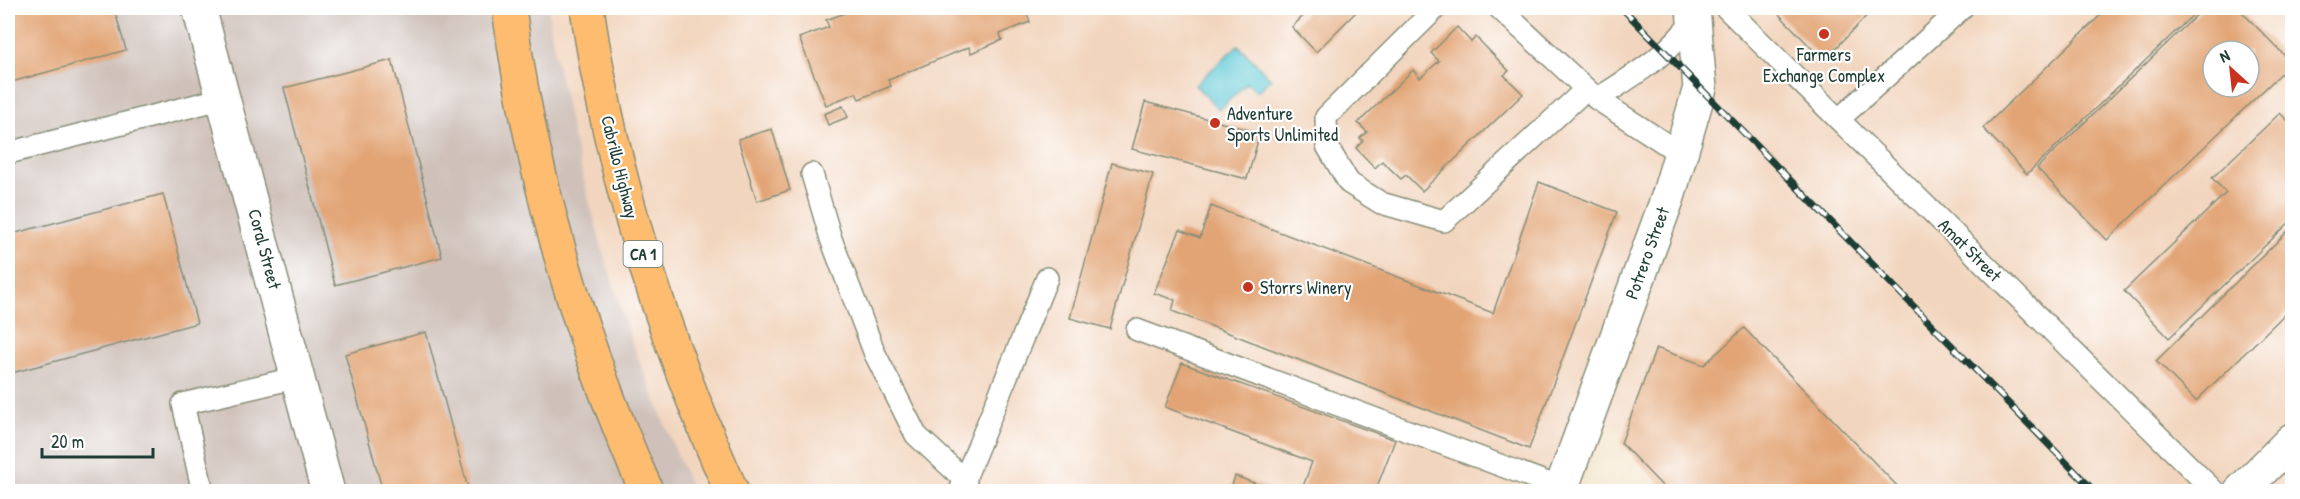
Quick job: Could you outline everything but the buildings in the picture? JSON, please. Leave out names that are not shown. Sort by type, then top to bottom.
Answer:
[{"type":"highway","points":[[509,8],[525,106],[561,251],[610,401],[647,492]]},
{"type":"highway","name":"Cabrillo Highway","points":[[587,8],[607,115],[625,193],[646,267],[699,415],[732,492]]},
{"type":"street","name":"Coral Street","points":[[199,8],[299,376],[328,492]]},
{"type":"street","name":"Potrero Street","points":[[1560,490],[1668,198],[1700,88],[1693,13]]},
{"type":"street","points":[[2240,492],[2292,440]]},
{"type":"lane","points":[[1436,8],[1326,117],[1327,146],[1349,183],[1381,203],[1444,221],[1592,94],[1666,53],[1682,36],[1693,13]]},
{"type":"lane","points":[[1499,8],[1592,94],[1681,154]]},
{"type":"lane","name":"Amat Street","points":[[1726,8],[2215,492]]},
{"type":"lane","points":[[1839,119],[1962,8]]},
{"type":"lane","points":[[8,153],[224,98]]},
{"type":"lane","points":[[812,174],[831,238],[875,354],[916,435],[963,486],[1047,278]]},
{"type":"lane","points":[[1137,330],[1560,490]]},
{"type":"lane","points":[[203,492],[183,404],[299,376]]},
{"type":"shaded area","points":[[8,8],[548,8],[553,44],[575,146],[602,249],[633,345],[692,491],[8,491]]},
{"type":"shaded area","points":[[548,8],[2292,8],[2292,491],[1679,491],[1601,412],[1574,491],[692,491],[675,454],[633,345],[602,249],[575,146],[553,44]]},
{"type":"water","points":[[1238,45],[1271,79],[1257,92],[1247,83],[1219,110],[1195,85]]},
{"type":"railway","points":[[1622,8],[2095,492]]},
{"type":"place","name":"Farmers Exchange Complex","points":[[1824,34]]},
{"type":"place","name":"Adventure Sports Unlimited","points":[[1215,123]]},
{"type":"place","name":"Storrs Winery","points":[[1248,287]]}]
